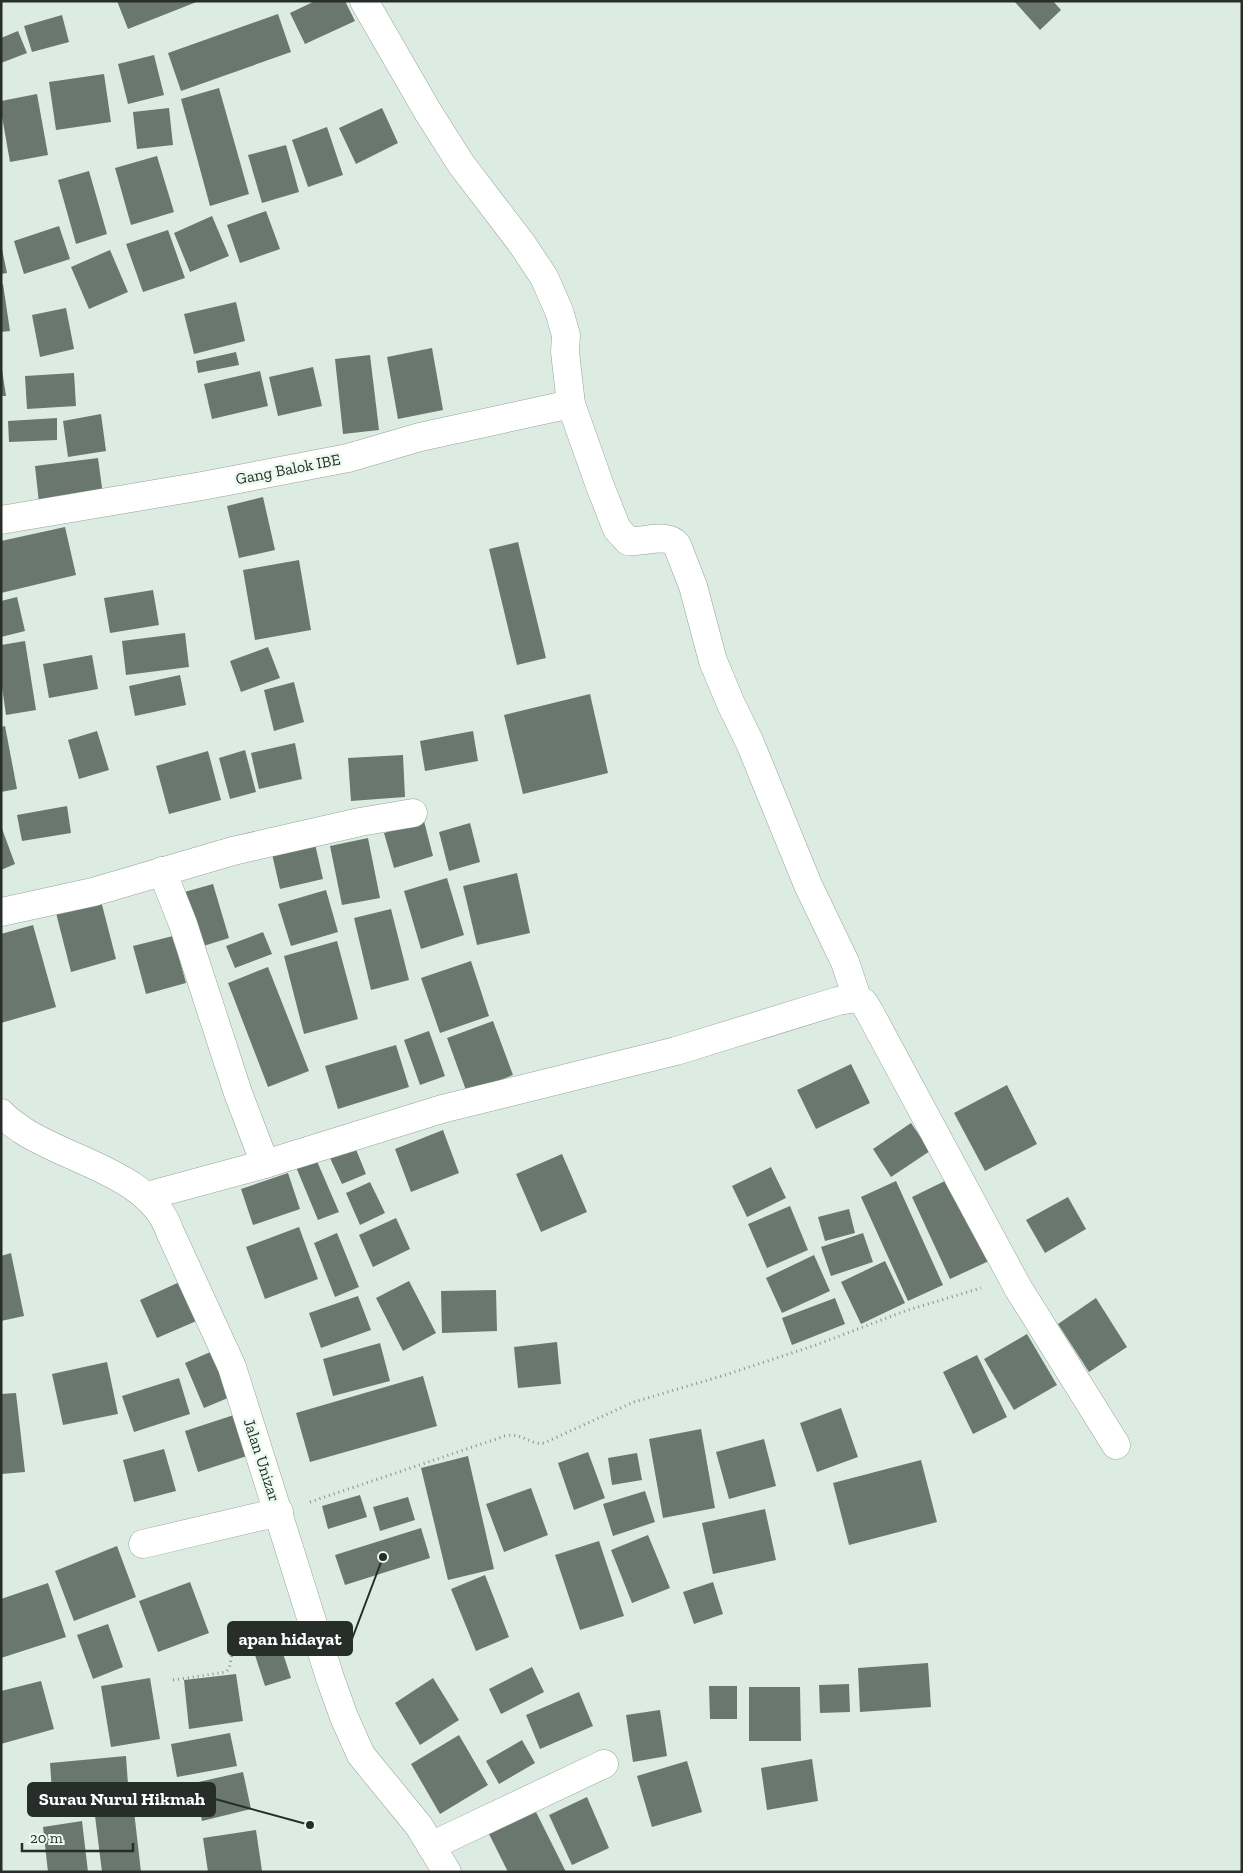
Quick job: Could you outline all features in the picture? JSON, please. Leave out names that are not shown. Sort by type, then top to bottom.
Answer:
[{"type":"street","points":[[364,1],[428,112],[462,164],[522,244],[544,277],[559,311],[566,335],[565,352],[571,404],[617,528],[628,541],[635,542],[667,538],[674,541],[679,550],[693,586],[713,661],[750,743],[808,885],[845,962],[857,998],[864,1003],[870,1013],[1018,1288],[1116,1446]]},
{"type":"street","name":"Gang Balok IBE","points":[[1,520],[202,486],[348,458],[420,437],[571,404]]},
{"type":"street","points":[[1,912],[93,892],[233,851],[360,822],[414,813]]},
{"type":"street","points":[[162,872],[183,924],[235,1085],[265,1164]]},
{"type":"street","points":[[146,1196],[265,1164],[442,1109],[676,1051],[838,1001],[857,998]]},
{"type":"street","name":"Jalan Unizar","points":[[1,1113],[35,1138],[119,1178],[146,1196],[166,1220],[232,1367],[344,1717],[361,1755],[419,1826],[447,1872]]},
{"type":"street","points":[[143,1544],[279,1512]]},
{"type":"street","points":[[431,1846],[604,1764]]},
{"type":"path","points":[[279,1512],[505,1436],[514,1434],[523,1436],[535,1443],[544,1443],[634,1402],[816,1346],[905,1311],[978,1288],[1018,1288]]},
{"type":"path","points":[[173,1680],[226,1672],[230,1665],[231,1655],[238,1648],[316,1629]]},
{"type":"building","points":[[117,1],[199,1],[128,29]]},
{"type":"building","points":[[315,1],[345,1],[355,21],[305,44],[290,13]]},
{"type":"building","points":[[1014,1],[1053,1],[1061,10],[1040,30]]},
{"type":"building","points":[[278,14],[291,52],[181,91],[168,53]]},
{"type":"building","points":[[62,15],[69,42],[32,52],[24,26]]},
{"type":"building","points":[[18,31],[27,53],[1,63],[1,38]]},
{"type":"building","points":[[154,55],[164,95],[128,104],[118,64]]},
{"type":"building","points":[[104,74],[111,122],[56,130],[49,82]]},
{"type":"building","points":[[219,88],[249,194],[210,206],[181,99]]},
{"type":"building","points":[[37,94],[48,155],[10,162],[1,101]]},
{"type":"building","points":[[169,108],[173,145],[137,149],[133,112]]},
{"type":"building","points":[[382,108],[398,143],[356,164],[339,128]]},
{"type":"building","points":[[327,127],[343,175],[308,187],[292,140]]},
{"type":"building","points":[[286,145],[299,192],[262,203],[248,155]]},
{"type":"building","points":[[157,156],[174,212],[131,225],[115,168]]},
{"type":"building","points":[[89,171],[107,234],[76,244],[58,180]]},
{"type":"building","points":[[266,211],[280,249],[240,263],[227,225]]},
{"type":"building","points":[[212,216],[229,256],[190,272],[174,233]]},
{"type":"building","points":[[59,226],[70,259],[24,274],[14,241]]},
{"type":"building","points":[[168,230],[185,278],[143,292],[126,244]]},
{"type":"building","points":[[1,244],[7,273],[1,274]]},
{"type":"building","points":[[110,250],[128,292],[89,309],[71,267]]},
{"type":"building","points":[[3,284],[10,331],[1,332],[1,285]]},
{"type":"building","points":[[236,302],[245,341],[194,354],[184,314]]},
{"type":"building","points":[[66,308],[74,349],[40,357],[32,315]]},
{"type":"building","points":[[432,348],[443,410],[398,419],[387,357]]},
{"type":"building","points":[[236,352],[239,365],[198,373],[196,361]]},
{"type":"building","points":[[370,355],[379,430],[343,434],[335,359]]},
{"type":"building","points":[[1,363],[6,396],[1,396]]},
{"type":"building","points":[[313,367],[322,406],[278,416],[269,377]]},
{"type":"building","points":[[260,371],[268,406],[212,419],[204,384]]},
{"type":"building","points":[[74,373],[76,406],[27,409],[25,376]]},
{"type":"building","points":[[101,414],[106,451],[68,457],[63,421]]},
{"type":"building","points":[[57,418],[57,440],[9,442],[8,421]]},
{"type":"building","points":[[98,458],[103,495],[39,503],[35,466]]},
{"type":"building","points":[[263,497],[275,550],[239,558],[227,506]]},
{"type":"building","points":[[65,527],[76,575],[1,593],[1,541]]},
{"type":"building","points":[[518,542],[546,658],[517,665],[489,549]]},
{"type":"building","points":[[299,560],[311,630],[255,640],[243,570]]},
{"type":"building","points":[[153,590],[159,625],[110,633],[104,598]]},
{"type":"building","points":[[17,597],[25,631],[1,637],[1,601]]},
{"type":"building","points":[[185,633],[189,667],[126,675],[122,641]]},
{"type":"building","points":[[25,641],[36,710],[6,715],[1,680],[1,645]]},
{"type":"building","points":[[268,647],[280,678],[241,692],[230,661]]},
{"type":"building","points":[[92,655],[98,689],[49,698],[43,664]]},
{"type":"building","points":[[180,675],[186,705],[135,716],[129,686]]},
{"type":"building","points":[[294,682],[304,722],[274,731],[264,690]]},
{"type":"building","points":[[590,694],[608,773],[523,794],[504,715]]},
{"type":"building","points":[[5,726],[17,789],[1,792],[1,727]]},
{"type":"building","points":[[97,731],[109,770],[79,779],[68,740]]},
{"type":"building","points":[[473,731],[478,761],[425,771],[420,741]]},
{"type":"building","points":[[295,743],[302,779],[259,789],[251,753]]},
{"type":"building","points":[[245,750],[256,792],[230,799],[219,758]]},
{"type":"building","points":[[208,751],[221,800],[169,814],[156,766]]},
{"type":"building","points":[[403,755],[405,797],[351,801],[348,758]]},
{"type":"building","points":[[67,806],[71,833],[22,841],[17,815]]},
{"type":"building","points":[[424,821],[433,856],[394,868],[384,833]]},
{"type":"building","points":[[470,823],[480,862],[449,871],[439,832]]},
{"type":"building","points":[[1,826],[15,864],[1,870]]},
{"type":"building","points":[[368,838],[380,898],[342,905],[330,846]]},
{"type":"building","points":[[315,844],[323,879],[280,889],[272,854]]},
{"type":"building","points":[[517,873],[530,933],[477,945],[463,886]]},
{"type":"building","points":[[447,878],[464,935],[421,949],[404,891]]},
{"type":"building","points":[[213,884],[229,938],[197,948],[181,893]]},
{"type":"building","points":[[326,890],[338,932],[291,946],[278,904]]},
{"type":"building","points":[[100,897],[116,959],[71,972],[55,909]]},
{"type":"building","points":[[391,909],[409,980],[371,990],[354,918]]},
{"type":"building","points":[[33,925],[56,1007],[1,1023],[1,934]]},
{"type":"building","points":[[263,932],[272,954],[235,968],[226,946]]},
{"type":"building","points":[[173,936],[186,983],[146,994],[133,946]]},
{"type":"building","points":[[337,941],[358,1019],[304,1034],[284,956]]},
{"type":"building","points":[[471,961],[489,1016],[440,1033],[421,978]]},
{"type":"building","points":[[268,967],[309,1071],[268,1087],[228,983]]},
{"type":"building","points":[[493,1021],[513,1075],[467,1093],[447,1038]]},
{"type":"building","points":[[429,1031],[445,1076],[420,1085],[404,1040]]},
{"type":"building","points":[[396,1045],[409,1087],[338,1109],[325,1066]]},
{"type":"building","points":[[851,1064],[870,1103],[816,1129],[797,1090]]},
{"type":"building","points":[[1007,1085],[1037,1144],[985,1171],[954,1113]]},
{"type":"building","points":[[911,1123],[930,1151],[891,1177],[873,1149]]},
{"type":"building","points":[[443,1130],[459,1173],[411,1192],[395,1149]]},
{"type":"building","points":[[355,1147],[366,1174],[342,1184],[330,1158]]},
{"type":"building","points":[[562,1154],[587,1212],[541,1232],[516,1174]]},
{"type":"building","points":[[316,1159],[339,1212],[318,1220],[296,1167]]},
{"type":"building","points":[[771,1167],[786,1198],[747,1217],[732,1186]]},
{"type":"building","points":[[288,1173],[300,1209],[253,1225],[241,1189]]},
{"type":"building","points":[[951,1178],[989,1261],[950,1279],[912,1197]]},
{"type":"building","points":[[896,1181],[943,1285],[908,1301],[861,1197]]},
{"type":"building","points":[[370,1182],[385,1213],[360,1225],[346,1193]]},
{"type":"building","points":[[1068,1197],[1086,1229],[1045,1253],[1026,1220]]},
{"type":"building","points":[[790,1206],[808,1250],[767,1268],[748,1224]]},
{"type":"building","points":[[849,1209],[855,1233],[825,1241],[818,1217]]},
{"type":"building","points":[[396,1218],[410,1249],[373,1267],[359,1235]]},
{"type":"building","points":[[299,1227],[318,1279],[265,1299],[246,1247]]},
{"type":"building","points":[[337,1233],[359,1287],[335,1297],[314,1243]]},
{"type":"building","points":[[863,1233],[873,1262],[831,1276],[821,1247]]},
{"type":"building","points":[[11,1253],[24,1316],[1,1321],[1,1256]]},
{"type":"building","points":[[814,1255],[830,1291],[782,1313],[766,1278]]},
{"type":"building","points":[[885,1261],[905,1303],[861,1324],[841,1282]]},
{"type":"building","points":[[184,1280],[201,1319],[157,1338],[140,1300]]},
{"type":"building","points":[[409,1281],[436,1333],[403,1351],[376,1298]]},
{"type":"building","points":[[496,1290],[497,1331],[442,1333],[441,1291]]},
{"type":"building","points":[[358,1296],[371,1330],[321,1348],[309,1313]]},
{"type":"building","points":[[835,1298],[845,1324],[792,1345],[782,1318]]},
{"type":"building","points":[[1096,1298],[1127,1347],[1089,1372],[1058,1324]]},
{"type":"building","points":[[1027,1334],[1057,1385],[1014,1410],[984,1359]]},
{"type":"building","points":[[557,1342],[561,1384],[518,1388],[514,1347]]},
{"type":"building","points":[[380,1343],[390,1381],[333,1396],[323,1359]]},
{"type":"building","points":[[215,1350],[235,1395],[204,1408],[185,1363]]},
{"type":"building","points":[[977,1355],[1007,1417],[973,1434],[943,1372]]},
{"type":"building","points":[[107,1362],[118,1414],[63,1425],[52,1374]]},
{"type":"building","points":[[423,1376],[437,1426],[310,1462],[296,1413]]},
{"type":"building","points":[[179,1378],[190,1414],[134,1432],[122,1396]]},
{"type":"building","points":[[16,1393],[25,1472],[1,1474],[1,1394]]},
{"type":"building","points":[[841,1408],[858,1457],[817,1472],[800,1423]]},
{"type":"building","points":[[243,1412],[256,1453],[198,1472],[185,1431]]},
{"type":"building","points":[[701,1429],[715,1508],[663,1518],[649,1439]]},
{"type":"building","points":[[764,1439],[776,1486],[729,1499],[716,1452]]},
{"type":"building","points":[[164,1449],[176,1491],[134,1502],[123,1460]]},
{"type":"building","points":[[588,1452],[605,1498],[574,1510],[558,1463]]},
{"type":"building","points":[[637,1453],[642,1480],[612,1485],[608,1458]]},
{"type":"building","points":[[468,1456],[494,1569],[448,1580],[421,1468]]},
{"type":"building","points":[[921,1460],[937,1522],[849,1545],[833,1483]]},
{"type":"building","points":[[531,1488],[548,1535],[504,1552],[486,1504]]},
{"type":"building","points":[[645,1491],[655,1522],[613,1536],[603,1504]]},
{"type":"building","points":[[360,1495],[367,1517],[328,1529],[322,1506]]},
{"type":"building","points":[[408,1497],[415,1520],[380,1531],[373,1507]]},
{"type":"building","points":[[765,1509],[776,1560],[713,1574],[702,1523]]},
{"type":"building","points":[[421,1528],[430,1558],[345,1585],[335,1555]]},
{"type":"building","points":[[648,1535],[670,1588],[632,1603],[611,1550]]},
{"type":"building","points":[[599,1541],[624,1616],[580,1630],[555,1555]]},
{"type":"building","points":[[117,1546],[136,1597],[74,1621],[55,1571]]},
{"type":"building","points":[[485,1575],[509,1637],[476,1651],[451,1589]]},
{"type":"building","points":[[190,1582],[209,1633],[158,1652],[139,1601]]},
{"type":"building","points":[[713,1582],[723,1614],[694,1624],[683,1592]]},
{"type":"building","points":[[48,1583],[66,1637],[1,1658],[1,1599]]},
{"type":"building","points":[[108,1624],[123,1667],[93,1679],[77,1635]]},
{"type":"building","points":[[279,1641],[291,1678],[265,1686],[253,1649]]},
{"type":"building","points":[[928,1663],[931,1707],[860,1712],[858,1668]]},
{"type":"building","points":[[532,1667],[544,1692],[501,1714],[489,1689]]},
{"type":"building","points":[[236,1674],[243,1721],[189,1729],[184,1680]]},
{"type":"building","points":[[150,1678],[160,1739],[111,1747],[101,1686]]},
{"type":"building","points":[[433,1678],[459,1720],[420,1745],[395,1703]]},
{"type":"building","points":[[41,1681],[54,1729],[1,1744],[1,1691]]},
{"type":"building","points":[[849,1684],[850,1712],[820,1713],[819,1685]]},
{"type":"building","points":[[709,1686],[737,1686],[737,1719],[710,1719]]},
{"type":"building","points":[[749,1687],[800,1687],[801,1741],[749,1741]]},
{"type":"building","points":[[579,1692],[593,1726],[540,1749],[526,1715]]},
{"type":"building","points":[[660,1710],[667,1756],[633,1762],[626,1715]]},
{"type":"building","points":[[230,1733],[237,1766],[177,1777],[171,1744]]},
{"type":"building","points":[[459,1735],[488,1785],[440,1814],[411,1764]]},
{"type":"building","points":[[522,1740],[535,1763],[499,1784],[486,1761]]},
{"type":"building","points":[[126,1756],[129,1799],[53,1806],[50,1763]]},
{"type":"building","points":[[812,1759],[818,1801],[767,1810],[761,1768]]},
{"type":"building","points":[[687,1761],[702,1812],[652,1827],[637,1776]]},
{"type":"building","points":[[243,1772],[251,1809],[202,1821],[194,1783]]},
{"type":"building","points":[[587,1797],[609,1848],[572,1865],[549,1815]]},
{"type":"building","points":[[533,1806],[566,1872],[508,1872],[487,1830]]},
{"type":"building","points":[[134,1811],[141,1872],[102,1872],[95,1816]]},
{"type":"building","points":[[82,1821],[88,1872],[48,1872],[43,1827]]},
{"type":"building","points":[[256,1830],[262,1871],[208,1872],[203,1838]]},
{"type":"place","name":"apan hidayat","points":[[383,1557]]},
{"type":"place","name":"Surau Nurul Hikmah","points":[[310,1825]]}]
